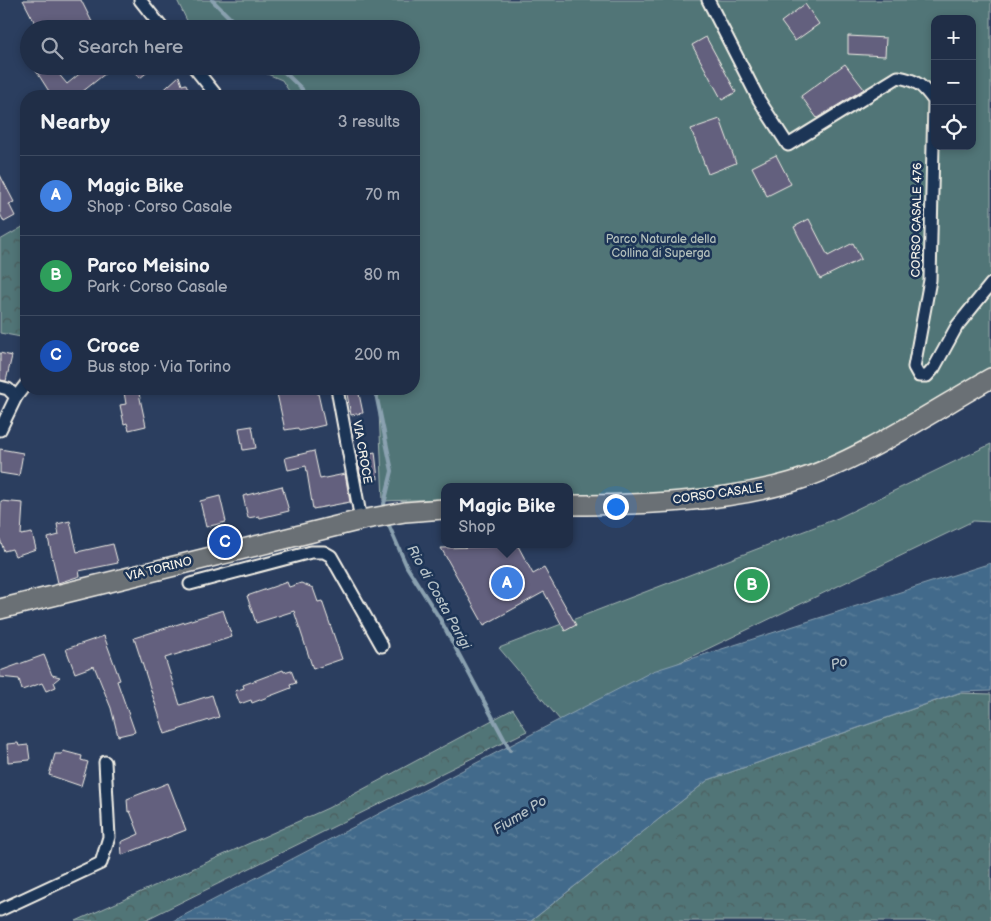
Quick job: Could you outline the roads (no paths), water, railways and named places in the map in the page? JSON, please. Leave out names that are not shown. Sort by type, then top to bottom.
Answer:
[{"type":"main road","name":"CORSO CASALE","points":[[575,505],[670,501],[744,493],[793,481],[854,456],[991,378]]},
{"type":"main road","points":[[376,517],[441,509]]},
{"type":"main road","name":"VIA TORINO","points":[[0,609],[376,517]]},
{"type":"street","points":[[140,0],[156,20]]},
{"type":"street","name":"CORSO CASALE 476","points":[[708,0],[759,100],[788,145],[898,77],[912,79],[923,85],[934,101],[930,280],[914,367],[919,376],[926,376],[934,368],[957,326],[991,284]]},
{"type":"street","points":[[200,75],[211,90]]},
{"type":"street","points":[[0,387],[8,389],[16,397]]},
{"type":"street","points":[[0,430],[20,392]]},
{"type":"street","name":"VIA CROCE","points":[[339,395],[376,517]]},
{"type":"street","points":[[232,551],[237,571]]},
{"type":"street","points":[[190,584],[311,552],[324,552],[330,556],[348,582],[382,646]]},
{"type":"street","points":[[0,910],[101,863],[109,837],[105,762]]},
{"type":"water","points":[[991,563],[991,691],[961,692],[708,780],[531,921],[173,921],[653,671]]},
{"type":"waterway","name":"Rio di Costa Parigi","points":[[212,0],[232,20]]},
{"type":"waterway","name":"Rio di Costa Parigi","points":[[287,75],[302,90]]},
{"type":"waterway","name":"Rio di Costa Parigi","points":[[376,395],[392,471],[384,504],[385,509]]},
{"type":"waterway","name":"Rio di Costa Parigi","points":[[387,521],[407,567],[440,619],[510,750]]},
{"type":"place","name":"Croce","points":[[225,542]]},
{"type":"place","name":"Magic Bike","points":[[507,583]]},
{"type":"place","name":"Parco Meisino","points":[[752,585]]},
{"type":"park label","name":"Parco Naturale della Collina di Superga","points":[[661,246]]},
{"type":"water label","name":"Po","points":[[839,663]]},
{"type":"water label","name":"Fiume Po","points":[[520,815]]}]
